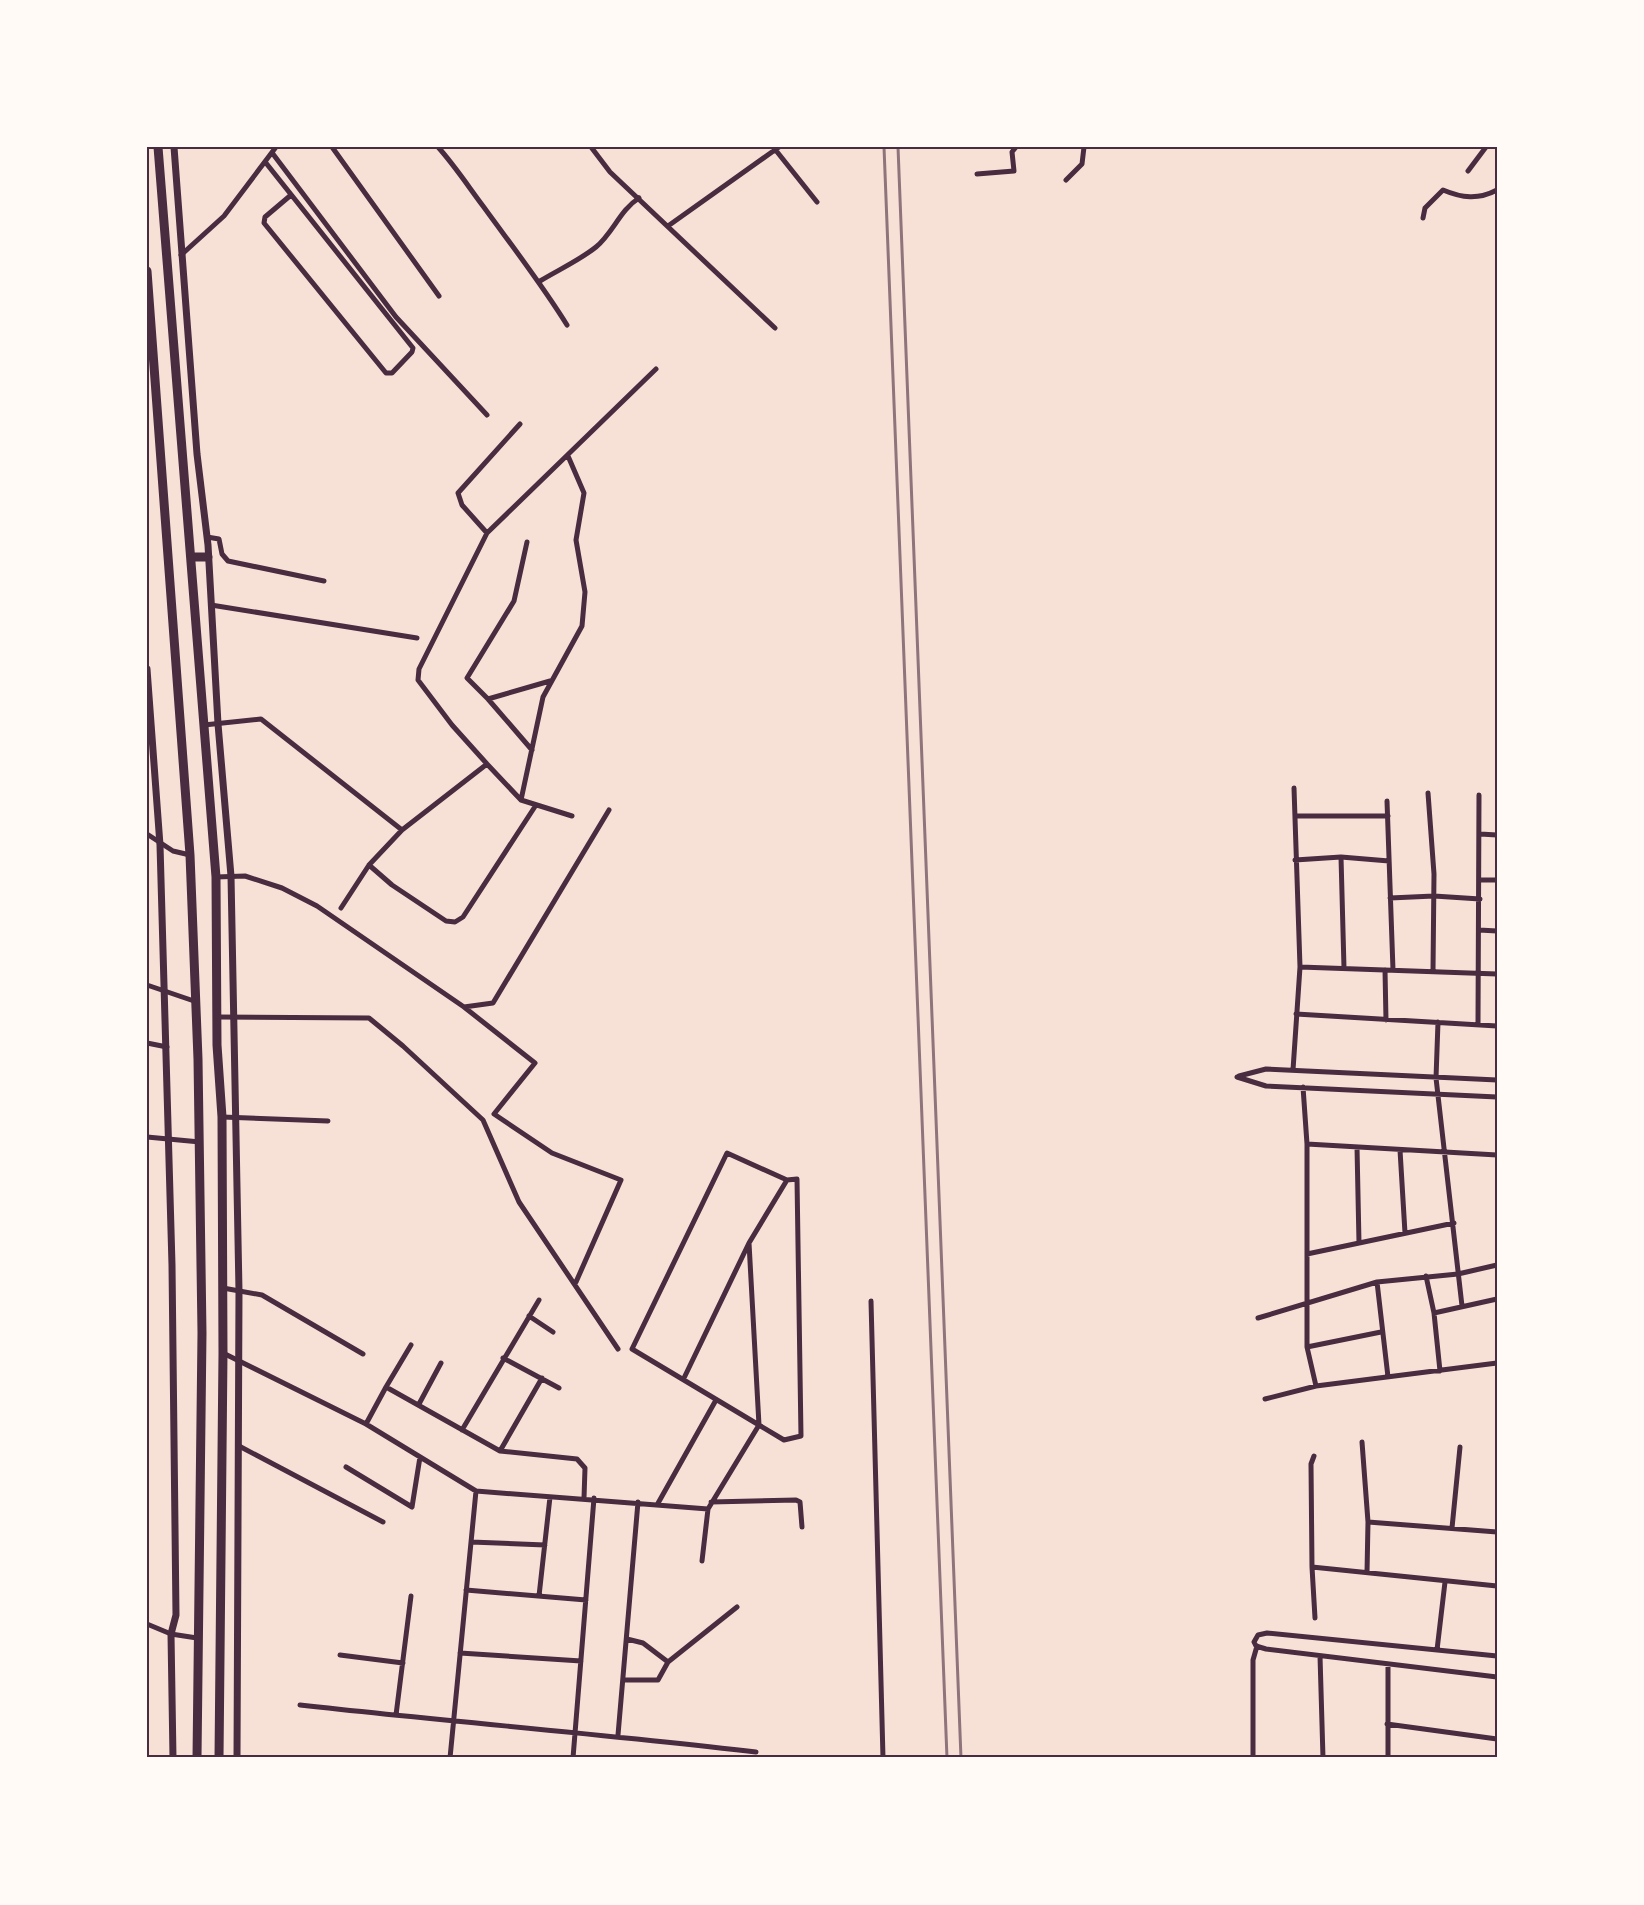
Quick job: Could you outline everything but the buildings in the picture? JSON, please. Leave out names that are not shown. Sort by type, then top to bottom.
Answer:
[{"type":"main road","points":[[158,147],[216,877],[222,1117],[223,1288],[219,1758]]},
{"type":"main road","points":[[147,272],[150,343],[190,855],[200,1143],[201,1464],[196,1758]]},
{"type":"main road","points":[[191,557],[208,557]]},
{"type":"street","points":[[174,147],[197,454],[207,537],[218,724],[231,876],[239,1291],[237,1758]]},
{"type":"street","points":[[181,255],[224,216],[273,154],[276,147]]},
{"type":"street","points":[[332,147],[439,296]]},
{"type":"street","points":[[438,147],[460,171],[540,281],[567,325]]},
{"type":"street","points":[[591,147],[610,172],[775,328]]},
{"type":"street","points":[[668,226],[776,147],[817,202]]},
{"type":"street","points":[[977,174],[1014,171],[1012,152],[1016,147]]},
{"type":"street","points":[[1066,180],[1082,164],[1084,147]]},
{"type":"street","points":[[1468,171],[1486,147]]},
{"type":"street","points":[[273,154],[396,317],[487,415]]},
{"type":"street","points":[[266,163],[412,348],[412,352],[392,373],[386,373],[264,223],[265,217],[291,195]]},
{"type":"street","points":[[1423,218],[1425,208],[1443,190],[1461,198],[1486,196],[1497,190]]},
{"type":"street","points":[[540,281],[596,247],[614,227],[628,205],[639,198]]},
{"type":"street","points":[[572,816],[521,800],[452,725],[418,680],[419,669],[487,533],[656,369]]},
{"type":"street","points":[[487,533],[462,504],[458,493],[520,424]]},
{"type":"street","points":[[521,800],[543,697],[582,626],[585,592],[576,540],[584,493],[568,456]]},
{"type":"street","points":[[207,537],[219,539],[222,554],[228,561],[324,581]]},
{"type":"street","points":[[527,542],[514,601],[467,678],[532,750]]},
{"type":"street","points":[[211,606],[417,638]]},
{"type":"street","points":[[147,669],[160,845],[167,1047],[176,1532],[176,1615],[171,1634],[173,1758]]},
{"type":"street","points":[[488,699],[550,681]]},
{"type":"street","points":[[204,725],[261,719],[402,830]]},
{"type":"street","points":[[341,908],[369,866],[402,830],[487,764]]},
{"type":"street","points":[[1293,1070],[1300,967],[1294,788]]},
{"type":"street","points":[[1428,793],[1434,896],[1433,971]]},
{"type":"street","points":[[1478,1024],[1479,795]]},
{"type":"street","points":[[1387,801],[1393,970]]},
{"type":"street","points":[[369,866],[392,885],[446,921],[455,922],[464,917],[536,805]]},
{"type":"street","points":[[464,1007],[493,1003],[609,810]]},
{"type":"street","points":[[1295,816],[1388,816]]},
{"type":"street","points":[[147,834],[160,845],[190,855]]},
{"type":"street","points":[[1480,834],[1497,835]]},
{"type":"street","points":[[1295,860],[1341,857],[1389,861]]},
{"type":"street","points":[[1341,857],[1344,968]]},
{"type":"street","points":[[216,877],[245,876],[282,888],[317,906],[464,1007],[535,1063],[494,1114],[552,1153],[621,1180],[576,1282]]},
{"type":"street","points":[[1480,880],[1497,880]]},
{"type":"street","points":[[1390,898],[1434,896],[1480,899]]},
{"type":"street","points":[[1479,930],[1497,931]]},
{"type":"street","points":[[1300,967],[1497,974]]},
{"type":"street","points":[[1385,970],[1386,1020]]},
{"type":"street","points":[[147,985],[194,1001]]},
{"type":"street","points":[[1296,1014],[1497,1026]]},
{"type":"street","points":[[218,1017],[369,1018],[436,1075],[483,1120],[519,1202],[576,1282],[618,1349]]},
{"type":"street","points":[[1438,1022],[1436,1077],[1462,1306]]},
{"type":"street","points":[[147,1043],[167,1047]]},
{"type":"street","points":[[1497,1080],[1266,1069],[1237,1077],[1266,1086],[1497,1097]]},
{"type":"street","points":[[1303,1087],[1307,1144],[1307,1347],[1316,1386]]},
{"type":"street","points":[[222,1117],[328,1121]]},
{"type":"street","points":[[147,1137],[200,1143]]},
{"type":"street","points":[[1307,1144],[1497,1155]]},
{"type":"street","points":[[1357,1147],[1359,1243]]},
{"type":"street","points":[[1400,1150],[1406,1233]]},
{"type":"street","points":[[727,1153],[787,1180],[797,1179],[801,1436],[784,1440],[716,1400],[684,1378],[632,1349],[727,1153]]},
{"type":"street","points":[[684,1378],[749,1243],[787,1180]]},
{"type":"street","points":[[1307,1254],[1454,1223]]},
{"type":"street","points":[[702,1561],[708,1509],[759,1425],[749,1243]]},
{"type":"street","points":[[1258,1318],[1377,1282],[1458,1274],[1497,1265]]},
{"type":"street","points":[[1426,1276],[1434,1313],[1440,1371]]},
{"type":"street","points":[[1377,1282],[1388,1377]]},
{"type":"street","points":[[223,1288],[262,1295],[363,1354]]},
{"type":"street","points":[[462,1430],[539,1299]]},
{"type":"street","points":[[1434,1313],[1497,1299]]},
{"type":"street","points":[[871,1301],[883,1758]]},
{"type":"street","points":[[529,1316],[553,1332]]},
{"type":"street","points":[[1307,1347],[1381,1332]]},
{"type":"street","points":[[366,1424],[411,1345]]},
{"type":"street","points":[[223,1353],[366,1424],[476,1491],[594,1498],[708,1509]]},
{"type":"street","points":[[503,1358],[559,1388]]},
{"type":"street","points":[[419,1404],[441,1363]]},
{"type":"street","points":[[1265,1399],[1316,1386],[1497,1363]]},
{"type":"street","points":[[500,1450],[542,1378]]},
{"type":"street","points":[[386,1387],[500,1450],[577,1459],[585,1468],[584,1498]]},
{"type":"street","points":[[657,1505],[716,1400]]},
{"type":"street","points":[[1362,1442],[1368,1522],[1367,1574]]},
{"type":"street","points":[[239,1446],[383,1522]]},
{"type":"street","points":[[1452,1528],[1460,1447]]},
{"type":"street","points":[[1314,1456],[1311,1464],[1315,1618]]},
{"type":"street","points":[[346,1467],[412,1507],[420,1457]]},
{"type":"street","points":[[450,1758],[476,1491]]},
{"type":"street","points":[[539,1596],[550,1497]]},
{"type":"street","points":[[573,1758],[594,1498]]},
{"type":"street","points":[[711,1502],[796,1500],[800,1502],[802,1527]]},
{"type":"street","points":[[618,1735],[639,1502]]},
{"type":"street","points":[[1368,1522],[1497,1532]]},
{"type":"street","points":[[471,1542],[545,1545]]},
{"type":"street","points":[[1312,1568],[1497,1586]]},
{"type":"street","points":[[1437,1650],[1445,1582]]},
{"type":"street","points":[[466,1590],[586,1600]]},
{"type":"street","points":[[396,1715],[411,1596]]},
{"type":"street","points":[[623,1680],[658,1680],[668,1662],[737,1607]]},
{"type":"street","points":[[147,1624],[171,1634],[197,1638]]},
{"type":"street","points":[[1253,1758],[1253,1660],[1257,1646],[1255,1638],[1258,1635],[1267,1633],[1497,1656]]},
{"type":"street","points":[[627,1639],[643,1643],[668,1662]]},
{"type":"street","points":[[1257,1646],[1320,1656],[1497,1677]]},
{"type":"street","points":[[460,1653],[581,1661]]},
{"type":"street","points":[[340,1655],[403,1663]]},
{"type":"street","points":[[1320,1656],[1323,1758]]},
{"type":"street","points":[[1388,1664],[1388,1758]]},
{"type":"street","points":[[300,1705],[453,1722],[618,1735],[756,1752]]},
{"type":"street","points":[[1387,1724],[1497,1739]]},
{"type":"railway","points":[[884,147],[947,1758]]},
{"type":"railway","points":[[898,147],[961,1758]]}]
